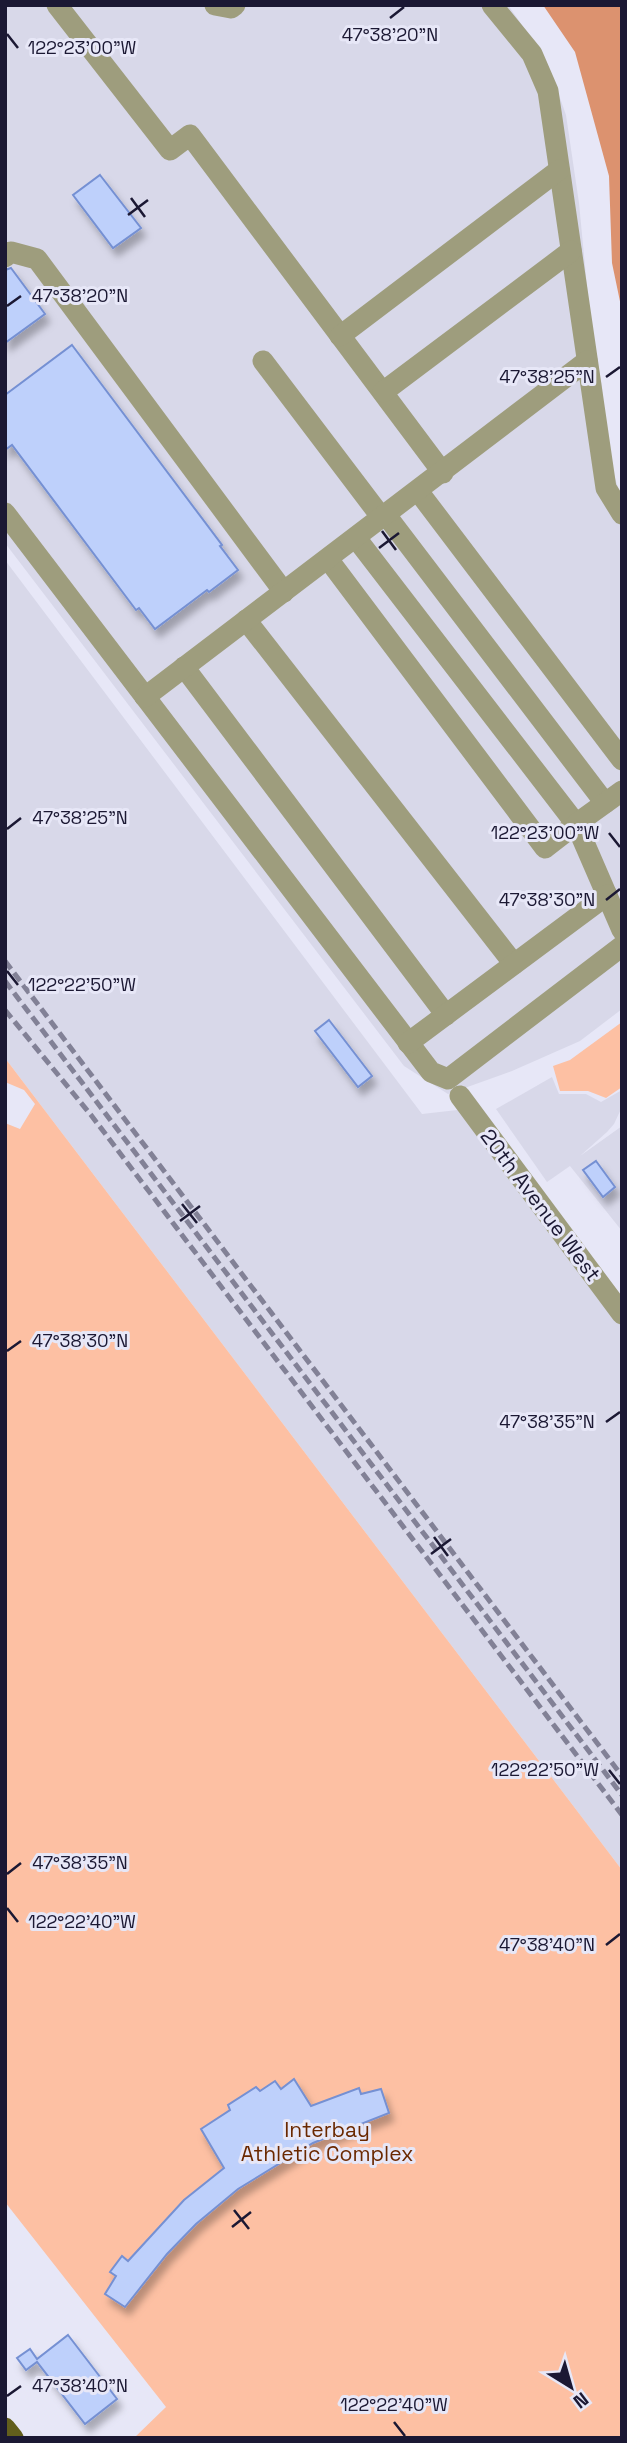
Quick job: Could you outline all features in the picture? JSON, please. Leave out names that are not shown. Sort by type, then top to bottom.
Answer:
[{"type":"main road","points":[[5,2428],[13,2438]]},
{"type":"street","points":[[57,5],[170,150],[190,135],[443,472]]},
{"type":"street","points":[[215,5],[231,8],[234,5]]},
{"type":"street","points":[[492,5],[532,54],[548,91],[606,488],[622,514]]},
{"type":"street","points":[[340,336],[559,170]]},
{"type":"street","points":[[383,392],[571,251]]},
{"type":"street","points":[[5,257],[11,252],[37,259],[284,592]]},
{"type":"street","points":[[263,360],[384,517],[614,797],[545,848],[328,559]]},
{"type":"street","points":[[145,697],[587,361]]},
{"type":"street","points":[[418,491],[622,760]]},
{"type":"street","points":[[5,513],[431,1072],[448,1079],[622,946]]},
{"type":"street","points":[[356,538],[576,824],[622,930]]},
{"type":"street","points":[[246,620],[514,964]]},
{"type":"street","points":[[184,667],[446,1015]]},
{"type":"street","points":[[408,1043],[607,895]]},
{"type":"street","name":"20th Avenue West","points":[[460,1096],[622,1314]]},
{"type":"shaded area","points":[[5,5],[508,5],[529,35],[554,81],[566,115],[579,203],[591,328],[602,386],[606,451],[622,499],[622,1009],[580,1041],[512,1071],[448,1094],[404,1066],[5,543]]},
{"type":"shaded area","points":[[543,5],[622,5],[622,311],[612,263],[609,176],[575,52]]},
{"type":"shaded area","points":[[5,560],[422,1114],[466,1109],[622,1321],[622,1870],[5,1058]]},
{"type":"shaded area","points":[[552,1077],[559,1094],[586,1094],[601,1102],[622,1090],[622,1107],[614,1124],[580,1156],[622,1126],[622,1231],[570,1166],[547,1182],[496,1109]]},
{"type":"green space","points":[[622,1022],[622,1087],[606,1098],[588,1091],[560,1091],[553,1066],[570,1060]]},
{"type":"green space","name":"Interbay Athletic Complex","points":[[5,1058],[622,1870],[622,2438],[134,2438],[166,2407],[5,2202],[5,1123],[20,1129],[35,1104],[24,1090],[5,1082]]},
{"type":"building","points":[[100,175],[141,228],[113,248],[73,195]]},
{"type":"building","points":[[11,268],[45,314],[5,343],[5,270]]},
{"type":"building","points":[[72,345],[238,570],[155,629],[139,608],[136,610],[12,445],[5,450],[5,395]]},
{"type":"building","points":[[329,1020],[372,1076],[358,1087],[315,1031]]},
{"type":"building","points":[[596,1161],[615,1187],[603,1197],[583,1170]]},
{"type":"building","points":[[294,2079],[311,2106],[359,2088],[361,2094],[381,2089],[389,2113],[313,2143],[238,2189],[196,2224],[167,2254],[125,2307],[105,2294],[116,2276],[110,2272],[122,2256],[128,2261],[184,2200],[224,2168],[201,2129],[230,2110],[228,2105],[256,2087],[260,2091],[275,2081],[281,2089]]},
{"type":"building","points":[[68,2335],[117,2399],[85,2424],[37,2362],[26,2370],[17,2358],[30,2349],[37,2359]]},
{"type":"railway","points":[[5,961],[622,1776]]},
{"type":"railway","points":[[5,981],[622,1795]]},
{"type":"railway","points":[[5,1010],[91,1115],[622,1815]]}]
